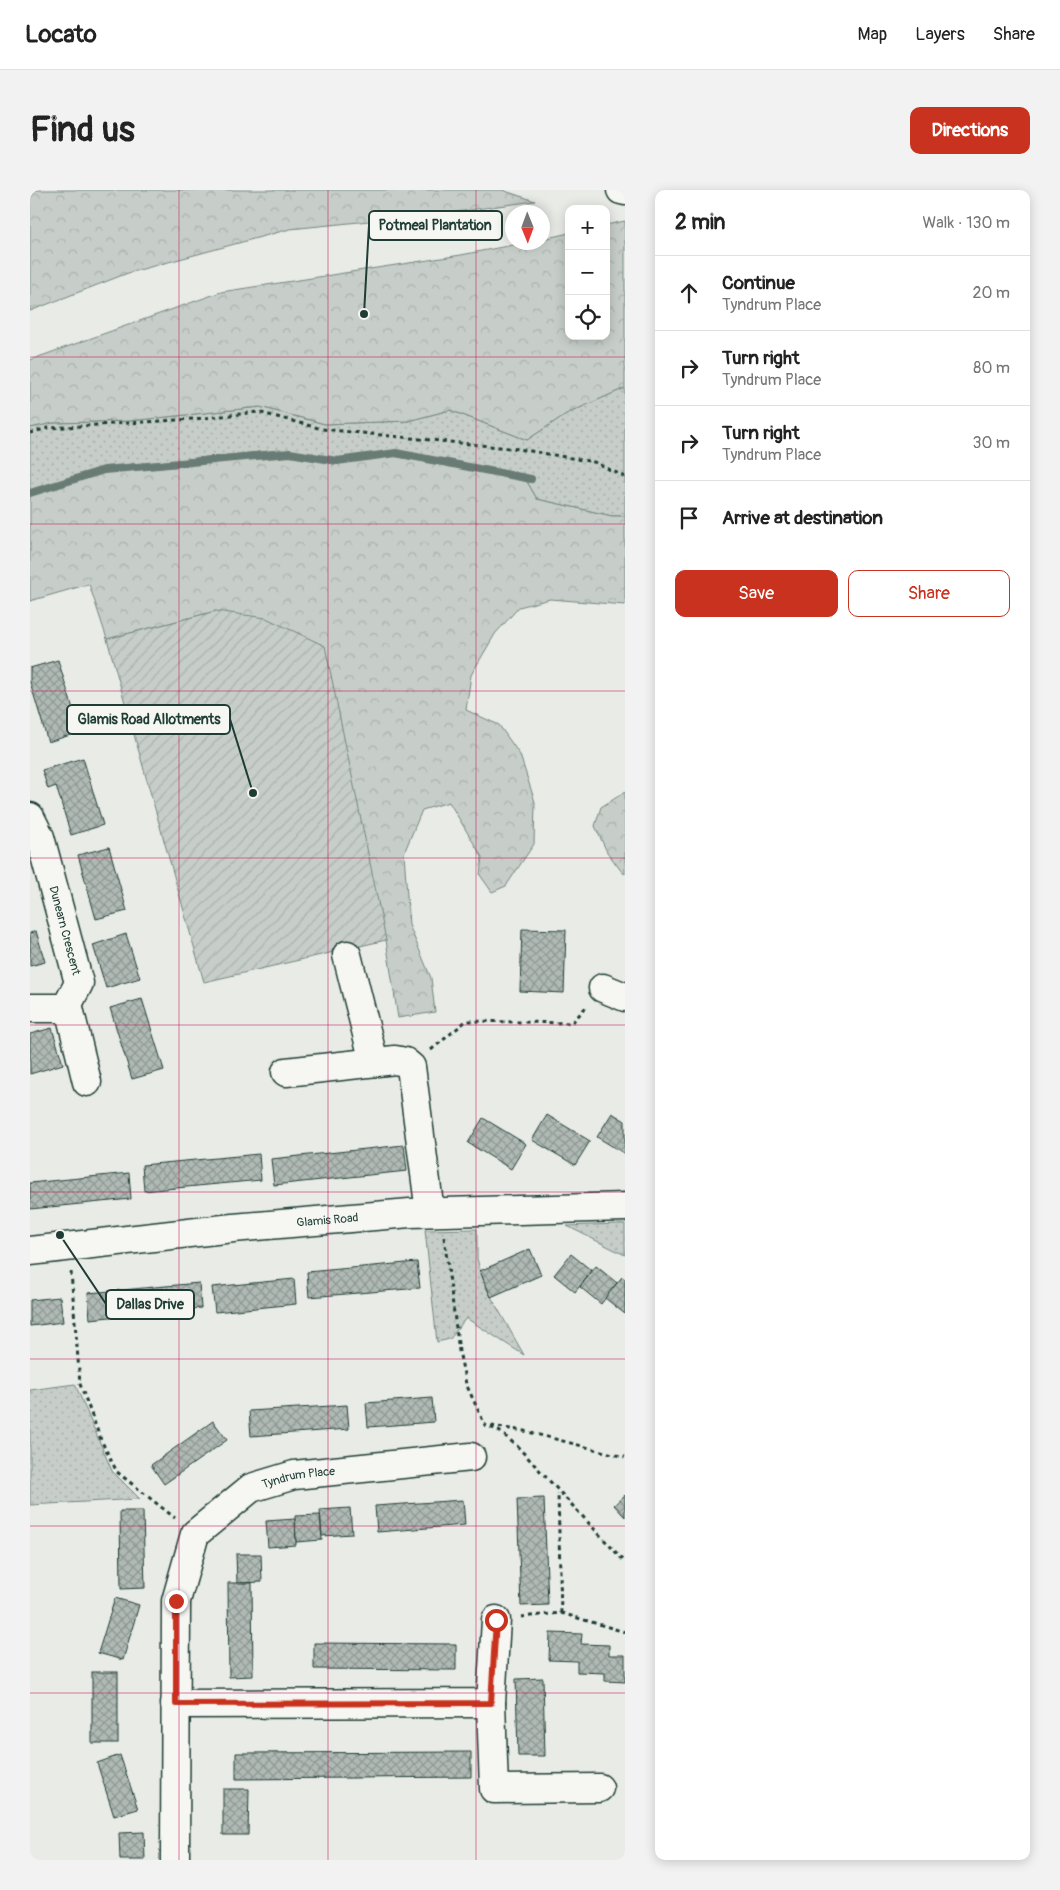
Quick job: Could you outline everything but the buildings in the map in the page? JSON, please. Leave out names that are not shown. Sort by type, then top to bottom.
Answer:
[{"type":"street","points":[[621,190],[625,191]]},
{"type":"street","name":"Dunearn Crescent","points":[[30,817],[40,837],[79,983],[68,1004]]},
{"type":"street","points":[[347,955],[374,1062]]},
{"type":"street","points":[[30,1008],[62,1008],[68,1004],[87,1082]]},
{"type":"street","points":[[286,1072],[394,1060],[405,1062],[411,1067],[435,1212]]},
{"type":"street","name":"Glamis Road","points":[[30,1252],[233,1228],[435,1212],[625,1207]]},
{"type":"street","name":"Tyndrum Place","points":[[195,1534],[252,1488],[294,1475],[471,1457]]},
{"type":"street","points":[[175,1860],[176,1601],[195,1534]]},
{"type":"street","points":[[496,1620],[491,1703],[494,1789],[600,1788]]},
{"type":"street","points":[[176,1704],[491,1703]]},
{"type":"path","points":[[30,433],[48,428],[194,419],[258,412],[322,429],[519,449],[594,462],[625,477]]},
{"type":"path","points":[[411,1067],[466,1020],[572,1023],[614,992]]},
{"type":"path","points":[[435,1212],[466,1384],[486,1425],[499,1431],[517,1446],[625,1562]]},
{"type":"path","points":[[69,1247],[80,1384],[102,1440],[117,1472],[195,1534]]},
{"type":"path","points":[[486,1425],[524,1431],[625,1457]]},
{"type":"path","points":[[558,1492],[561,1613]]},
{"type":"path","points":[[496,1620],[561,1613],[625,1632]]},
{"type":"green space","points":[[30,190],[502,190],[535,201],[448,213],[290,229],[128,273],[30,311]]},
{"type":"green space","points":[[625,221],[625,388],[566,414],[527,440],[450,410],[408,421],[325,424],[260,407],[130,421],[53,423],[30,428],[30,360],[221,292],[505,246],[505,250],[550,250],[550,237],[565,234],[565,340],[610,340],[610,224]]},
{"type":"green space","points":[[625,388],[625,516],[612,516],[537,499],[526,480],[392,456],[335,460],[280,450],[138,464],[30,492],[30,428],[53,423],[130,421],[260,407],[325,424],[408,421],[450,410],[527,440],[566,414]]},
{"type":"green space","points":[[280,450],[335,460],[392,456],[526,480],[537,499],[612,516],[625,516],[625,605],[550,599],[519,607],[495,634],[471,675],[466,710],[499,725],[520,755],[535,802],[534,844],[506,886],[492,892],[480,875],[482,857],[449,802],[422,810],[404,853],[409,925],[431,978],[435,1012],[398,1018],[386,940],[216,611],[107,639],[89,584],[30,601],[30,492],[138,464]]},
{"type":"green space","points":[[216,611],[266,618],[325,646],[386,940],[204,982],[107,639]]},
{"type":"green space","points":[[625,792],[625,874],[607,852],[595,826],[601,807]]},
{"type":"green space","points":[[618,1224],[625,1224],[625,1255],[567,1226]]},
{"type":"green space","points":[[477,1229],[477,1259],[485,1286],[524,1355],[466,1318],[450,1339],[437,1342],[425,1230]]},
{"type":"green space","points":[[75,1384],[112,1471],[140,1499],[30,1505],[30,1390]]},
{"type":"waterway","points":[[30,493],[104,470],[290,453],[337,461],[396,453],[531,479]]},
{"type":"place","name":"Potmeal Plantation","points":[[364,314]]},
{"type":"place","name":"Glamis Road Allotments","points":[[253,793]]},
{"type":"place","name":"Dallas Drive","points":[[60,1235]]},
{"type":"route","points":[[176,1601],[176,1704],[491,1703],[496,1620]]}]
